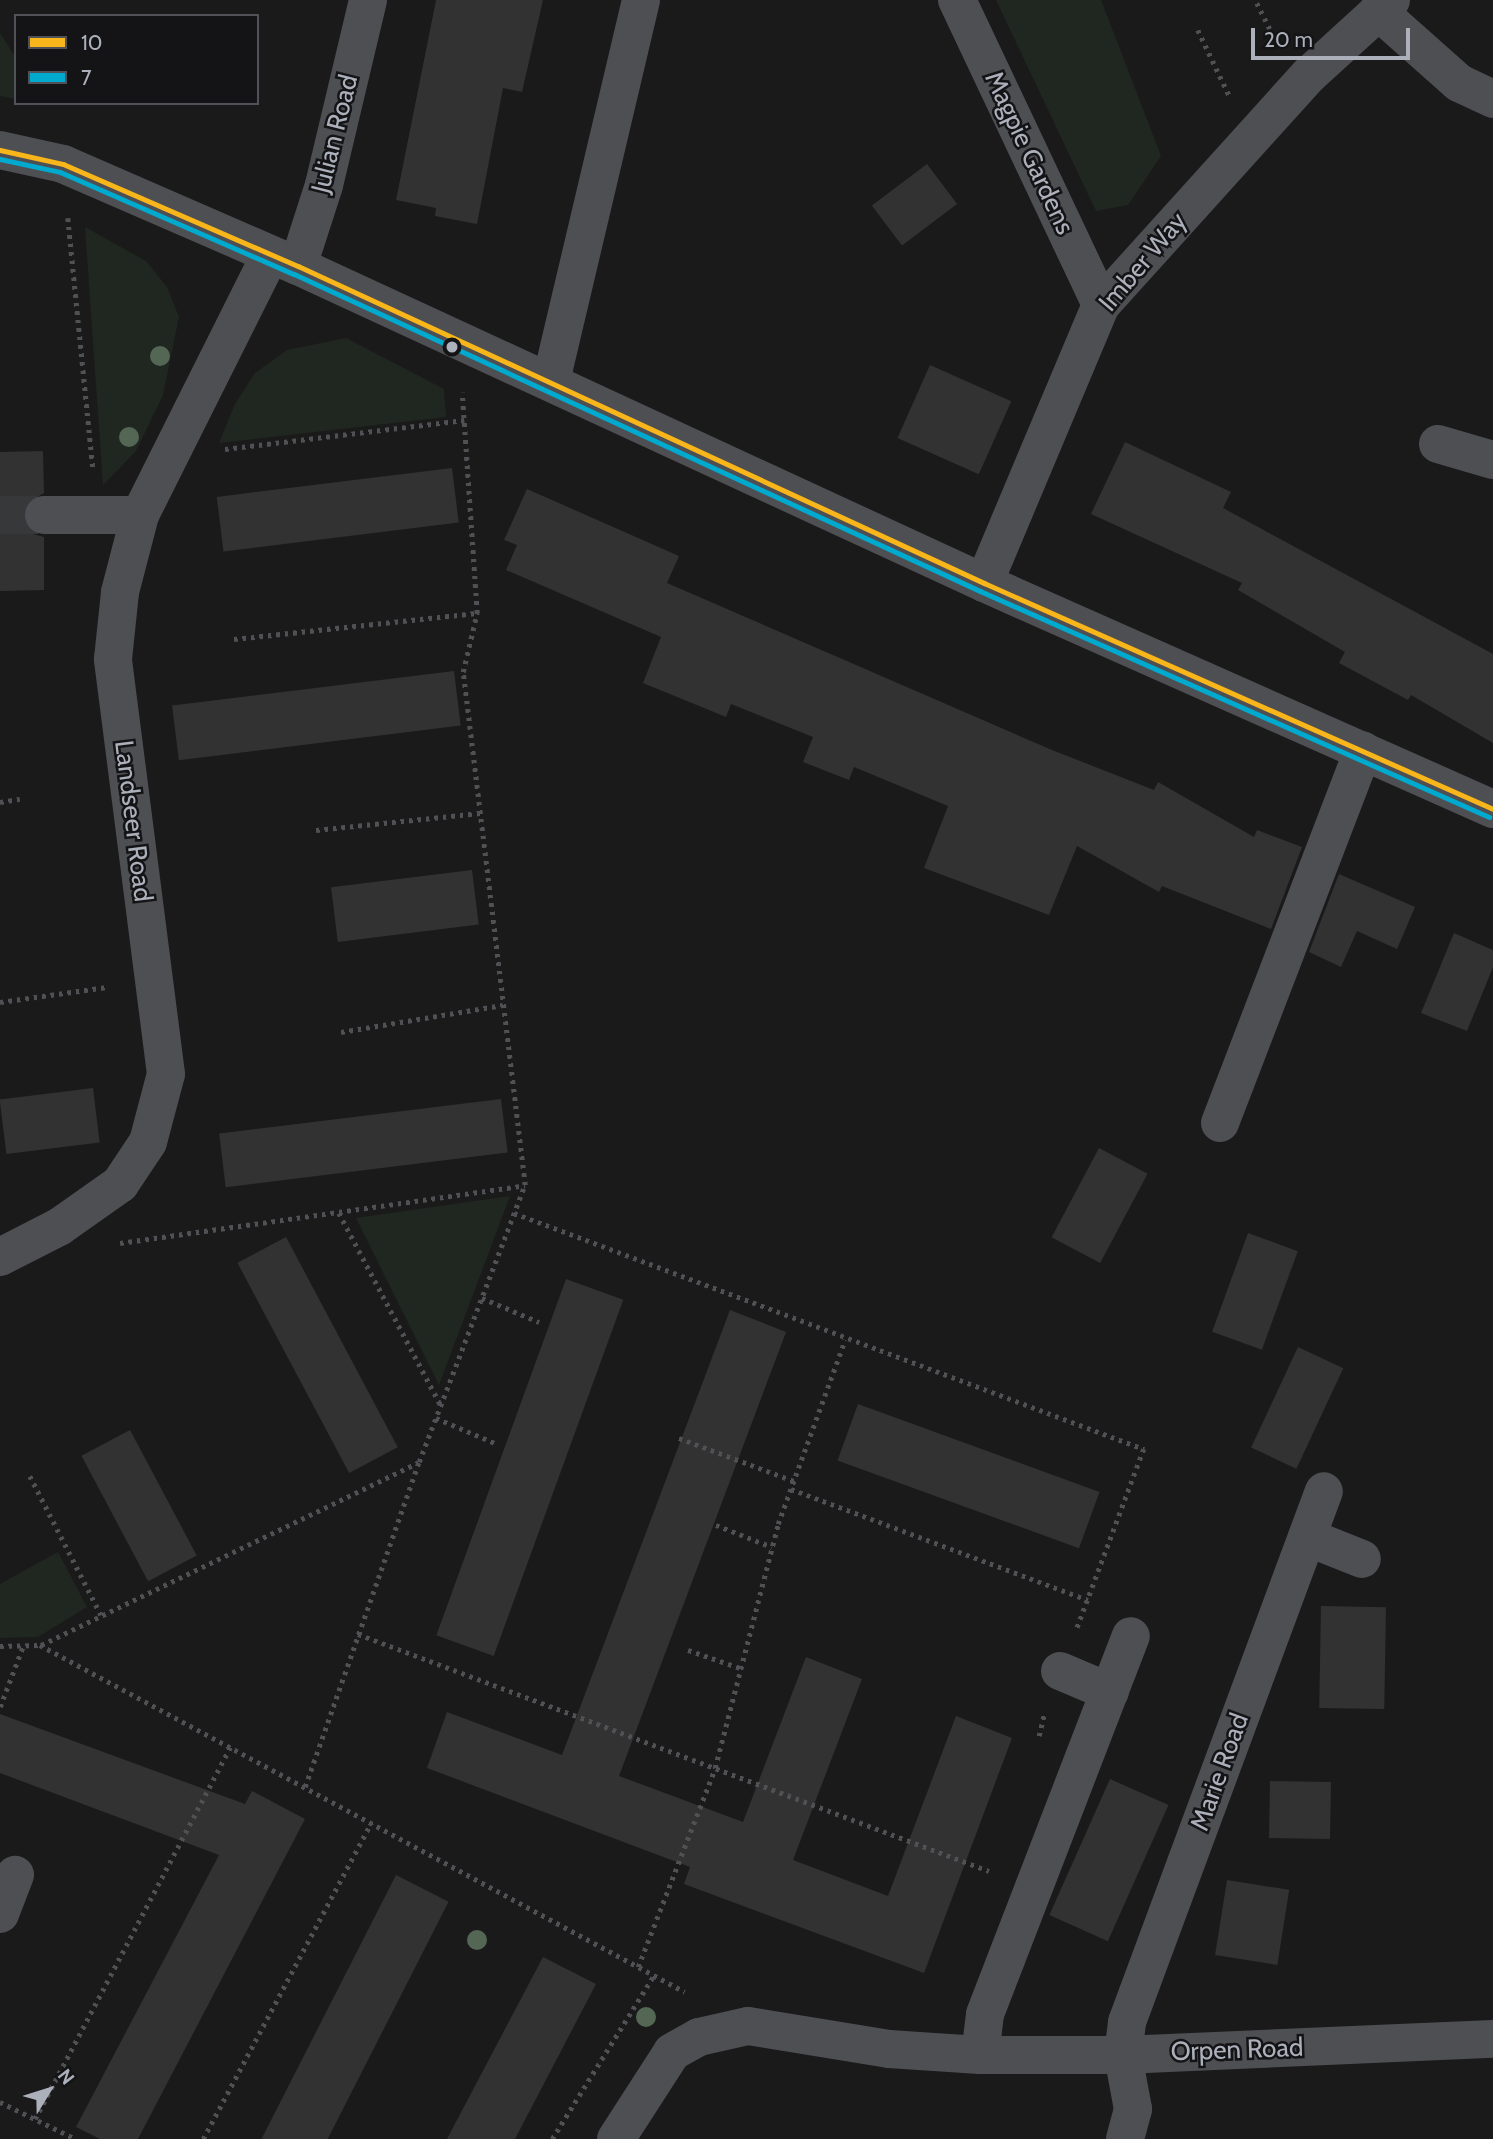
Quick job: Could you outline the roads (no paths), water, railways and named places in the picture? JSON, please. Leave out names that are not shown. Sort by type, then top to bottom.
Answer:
[{"type":"street","name":"Julian Road","points":[[284,260],[324,185],[368,0]]},
{"type":"street","points":[[551,381],[641,0]]},
{"type":"street","name":"Magpie Gardens","points":[[957,0],[1101,306]]},
{"type":"street","points":[[1385,5],[1459,83],[1493,99]]},
{"type":"street","name":"Imber Way","points":[[984,583],[1101,306],[1309,75],[1385,5]]},
{"type":"street","points":[[0,150],[63,164],[457,336],[984,583],[1493,809]]},
{"type":"street","name":"Landseer Road","points":[[0,1257],[59,1227],[120,1184],[148,1142],[166,1074],[113,659],[120,592],[140,515],[167,456],[284,260]]},
{"type":"street","points":[[1438,444],[1493,460]]},
{"type":"street","points":[[44,515],[140,515]]},
{"type":"street","points":[[1220,1123],[1363,751]]},
{"type":"street","name":"Marie Road","points":[[1125,2139],[1133,2109],[1124,2055],[1127,2022],[1324,1491]]},
{"type":"street","points":[[1307,1537],[1362,1559]]},
{"type":"street","points":[[980,2055],[985,2014],[1037,1888],[1131,1636]]},
{"type":"street","points":[[1060,1671],[1110,1692]]},
{"type":"street","points":[[0,1914],[15,1875]]},
{"type":"street","name":"Orpen Road","points":[[616,2139],[672,2052],[699,2037],[748,2026],[889,2049],[980,2055],[1124,2055],[1493,2039]]},
{"type":"tunnel","points":[[0,515],[44,515]]}]
